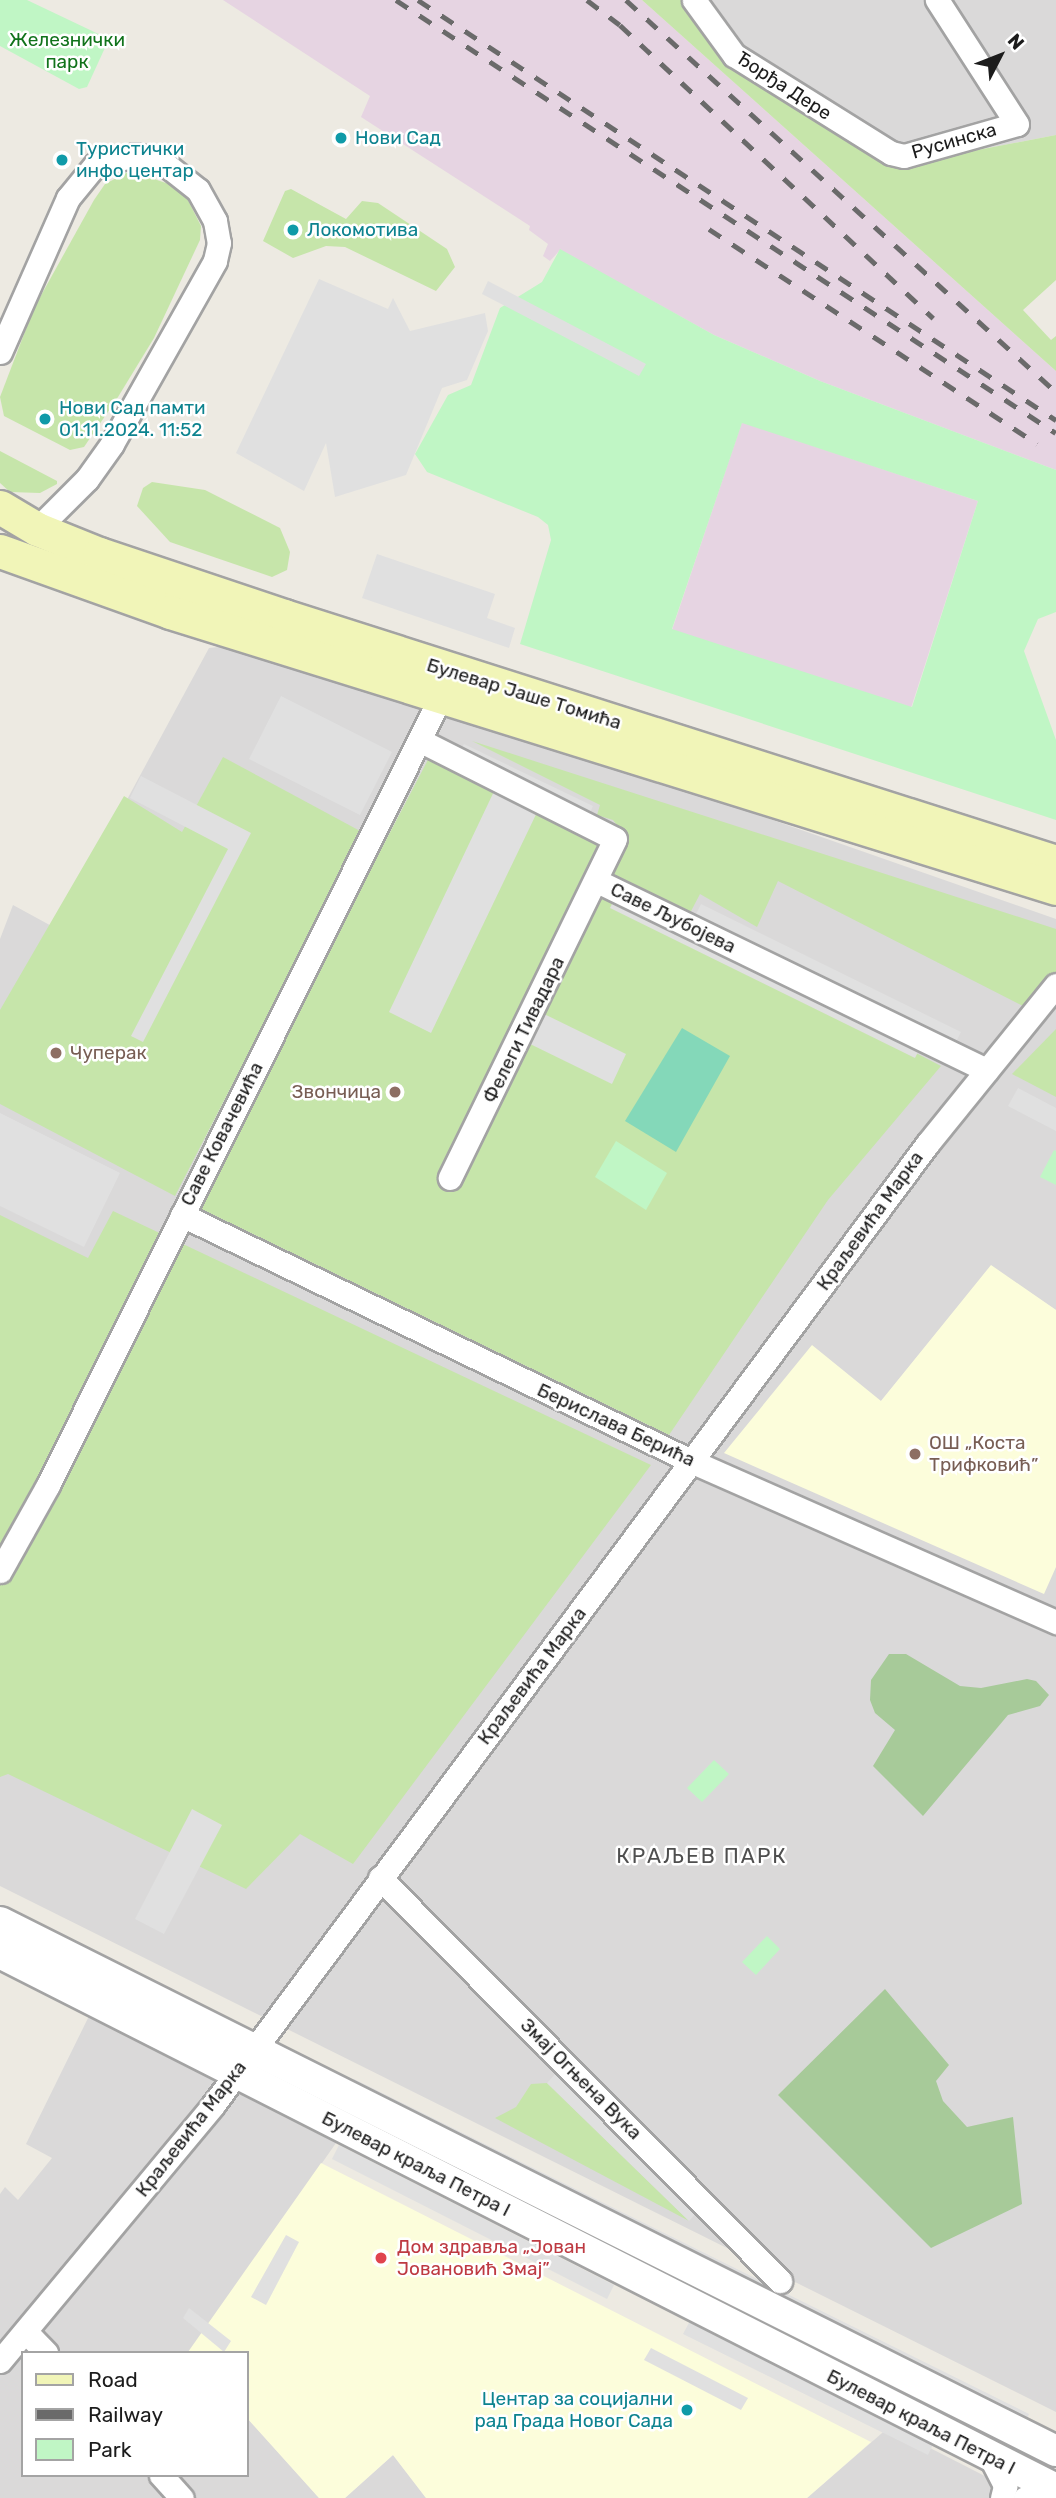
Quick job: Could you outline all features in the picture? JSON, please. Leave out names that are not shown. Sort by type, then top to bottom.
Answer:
[{"type":"main road","name":"Булевар Јаше Томића","points":[[0,507],[37,529],[99,554],[450,671],[1056,862]]},
{"type":"main road","points":[[5,563],[37,529]]},
{"type":"main road","name":"Булевар Јаше Томића","points":[[5,563],[1056,888]]},
{"type":"street","name":"Ђорђа Дере","points":[[694,0],[734,55],[891,153]]},
{"type":"street","name":"Русинска","points":[[891,153],[904,156],[1017,124],[937,0]]},
{"type":"street","points":[[0,352],[62,210],[95,165],[135,155],[160,160],[198,190],[215,221],[219,243],[215,261],[112,444],[87,479],[37,529]]},
{"type":"street","name":"Саве Ковачевића","points":[[0,1571],[48,1485],[421,741],[441,696]]},
{"type":"street","name":"Саве Љубојева","points":[[421,741],[609,833],[615,839],[597,881],[987,1070]]},
{"type":"street","name":"Фелеги Тивадара","points":[[450,1178],[597,881]]},
{"type":"street","name":"Краљевића Марка","points":[[0,2361],[245,2061],[928,1143],[1056,985]]},
{"type":"street","name":"Берислава Берића","points":[[182,1215],[693,1462],[1056,1622]]},
{"type":"street","name":"Змај Огњена Вука","points":[[380,1878],[780,2281]]},
{"type":"street","name":"Булевар краља Петра I","points":[[0,1922],[245,2061],[1056,2490]]},
{"type":"street","name":"Булевар краља Петра I","points":[[0,1953],[245,2061],[1056,2451]]},
{"type":"street","points":[[26,2332],[44,2351]]},
{"type":"street","points":[[990,2456],[1005,2486],[1002,2498]]},
{"type":"street","points":[[163,2477],[182,2498]]},
{"type":"street","points":[[1025,2498],[1056,2490]]},
{"type":"shaded area","points":[[223,0],[642,0],[1056,371],[1056,470],[820,381],[714,335],[560,250],[550,261],[543,256],[548,244],[529,230],[530,226],[361,117],[370,96]]},
{"type":"shaded area","points":[[681,0],[1056,0],[1056,135],[894,166],[730,63]]},
{"type":"shaded area","points":[[319,279],[388,309],[393,298],[410,331],[485,313],[488,331],[467,380],[442,388],[406,475],[335,497],[326,443],[304,491],[236,453]]},
{"type":"shaded area","points":[[488,281],[646,364],[639,376],[482,294]]},
{"type":"shaded area","points":[[742,422],[978,501],[911,708],[672,630]]},
{"type":"shaded area","points":[[377,554],[495,594],[487,618],[515,628],[509,648],[362,598]]},
{"type":"shaded area","points":[[237,645],[581,753],[1056,919],[1056,1310],[991,1266],[881,1401],[1056,1566],[1056,2412],[0,1886],[0,939],[13,905],[57,929],[209,648]]},
{"type":"shaded area","points":[[281,696],[392,752],[360,815],[249,759]]},
{"type":"shaded area","points":[[464,744],[593,806],[584,825],[541,804],[431,1033],[389,1012],[498,783],[455,762]]},
{"type":"shaded area","points":[[141,776],[251,833],[143,1042],[131,1036],[228,849],[130,798]]},
{"type":"shaded area","points":[[617,894],[922,1044],[915,1058],[610,908]]},
{"type":"shaded area","points":[[701,904],[961,1032],[953,1048],[693,920]]},
{"type":"shaded area","points":[[540,1012],[626,1054],[612,1084],[526,1042]]},
{"type":"shaded area","points":[[1018,1088],[1056,1108],[1056,1131],[1008,1106]]},
{"type":"shaded area","points":[[0,1113],[120,1173],[84,1247],[0,1206]]},
{"type":"shaded area","points":[[991,1265],[1056,1310],[1056,1567],[1044,1594],[724,1453],[812,1345],[881,1401]]},
{"type":"shaded area","points":[[192,1809],[222,1825],[164,1934],[135,1919]]},
{"type":"shaded area","points":[[90,2014],[336,2143],[190,2351],[21,2351],[21,2477],[248,2477],[248,2419],[319,2498],[0,2498],[0,2194],[5,2187],[18,2200],[52,2158],[26,2144]]},
{"type":"shaded area","points":[[557,2072],[699,2210],[689,2221],[547,2083]]},
{"type":"shaded area","points":[[354,2079],[1029,2414],[1025,2423],[349,2088]]},
{"type":"shaded area","points":[[339,2145],[614,2285],[607,2299],[332,2159]]},
{"type":"shaded area","name":"Дом здравља „Јован Јовановић Змај”","points":[[321,2163],[871,2442],[807,2498],[426,2498],[393,2455],[345,2498],[319,2498],[248,2419],[248,2351],[189,2351]]},
{"type":"shaded area","points":[[286,2235],[299,2242],[266,2305],[251,2297]]},
{"type":"shaded area","points":[[189,2308],[231,2341],[223,2351],[183,2318]]},
{"type":"shaded area","points":[[690,2321],[934,2442],[928,2455],[683,2334]]},
{"type":"shaded area","points":[[651,2348],[748,2398],[741,2410],[644,2360]]},
{"type":"shaded area","points":[[889,2427],[1028,2498],[807,2498]]},
{"type":"shaded area","points":[[393,2455],[426,2498],[345,2498]]},
{"type":"green space","name":"Железнички парк","points":[[0,0],[27,0],[109,39],[87,87],[79,89],[0,46]]},
{"type":"green space","points":[[642,0],[681,0],[730,63],[894,166],[1056,135],[1056,280],[1023,310],[1051,340],[1056,336],[1056,371]]},
{"type":"green space","points":[[130,171],[169,184],[187,198],[201,226],[200,240],[154,338],[118,397],[84,447],[70,450],[4,416],[0,397],[34,308],[94,200],[105,184]]},
{"type":"green space","points":[[291,189],[346,219],[362,201],[378,203],[447,249],[455,267],[436,291],[345,247],[326,246],[293,258],[263,241],[285,191]]},
{"type":"green space","points":[[560,249],[714,335],[820,381],[1056,470],[1056,612],[1038,619],[1024,651],[1056,740],[1056,820],[520,644],[551,540],[548,525],[538,517],[427,472],[415,454],[448,395],[471,385],[500,308],[542,282]],"holes":[[[742,423],[978,501],[912,707],[672,629]]]},
{"type":"green space","points":[[0,451],[57,481],[57,484],[40,493],[10,492],[0,483]]},
{"type":"green space","points":[[152,482],[205,490],[280,528],[290,552],[287,570],[272,577],[170,542],[137,506],[143,488]]},
{"type":"green space","points":[[472,741],[1056,929],[1056,975],[1027,1008],[778,881],[757,927],[700,894],[689,915],[610,873],[626,837],[613,820],[597,815],[600,805]]},
{"type":"green space","points":[[431,754],[604,844],[586,882],[941,1066],[828,1200],[669,1435],[195,1206]]},
{"type":"green space","points":[[223,757],[362,832],[175,1196],[0,1104],[0,1010],[124,796],[182,832]]},
{"type":"green space","points":[[682,1028],[730,1056],[676,1152],[625,1121]]},
{"type":"green space","points":[[1056,1029],[1056,1097],[1012,1074]]},
{"type":"green space","points":[[616,1141],[667,1173],[646,1210],[595,1177]]},
{"type":"green space","points":[[1054,1150],[1056,1151],[1056,1185],[1040,1177]]},
{"type":"green space","points":[[113,1211],[651,1465],[353,1864],[300,1834],[246,1889],[8,1774],[0,1777],[0,1215],[88,1258]]},
{"type":"green space","points":[[889,1654],[906,1654],[960,1686],[981,1688],[1027,1679],[1036,1681],[1049,1695],[1040,1706],[1008,1715],[923,1816],[873,1766],[895,1730],[875,1713],[870,1700],[871,1680]]},
{"type":"green space","points":[[714,1760],[729,1774],[702,1802],[687,1788]]},
{"type":"green space","points":[[767,1936],[780,1949],[756,1975],[742,1962]]},
{"type":"green space","points":[[885,1989],[949,2065],[936,2081],[943,2101],[967,2127],[1013,2117],[1022,2204],[931,2248],[778,2095]]},
{"type":"green space","points":[[547,2083],[689,2221],[495,2118],[516,2107],[531,2084]]},
{"type":"railway","points":[[396,0],[1056,433]]},
{"type":"railway","points":[[418,0],[1056,420]]},
{"type":"railway","points":[[587,0],[620,25],[933,318]]},
{"type":"railway","points":[[626,0],[1056,392]]},
{"type":"railway","points":[[709,229],[1037,444]]},
{"type":"place","name":"Нови Сад","points":[[341,138]]},
{"type":"place","name":"Туристички инфо центар","points":[[62,160]]},
{"type":"place","name":"Локомотива","points":[[293,230]]},
{"type":"place","name":"Нови Сад памти 01.11.2024. 11:52","points":[[45,419]]},
{"type":"place","name":"Чуперак","points":[[56,1053]]},
{"type":"place","name":"Звончица","points":[[395,1092]]},
{"type":"place","name":"ОШ „Коста Трифковић”","points":[[915,1454]]},
{"type":"place","name":"Дом здравља „Јован Јовановић Змај”","points":[[381,2258]]},
{"type":"place","name":"Центар за социјални рад Града Новог Сада","points":[[687,2410]]},
{"type":"district","name":"КРАЉЕВ ПАРК","points":[[702,1856]]}]
